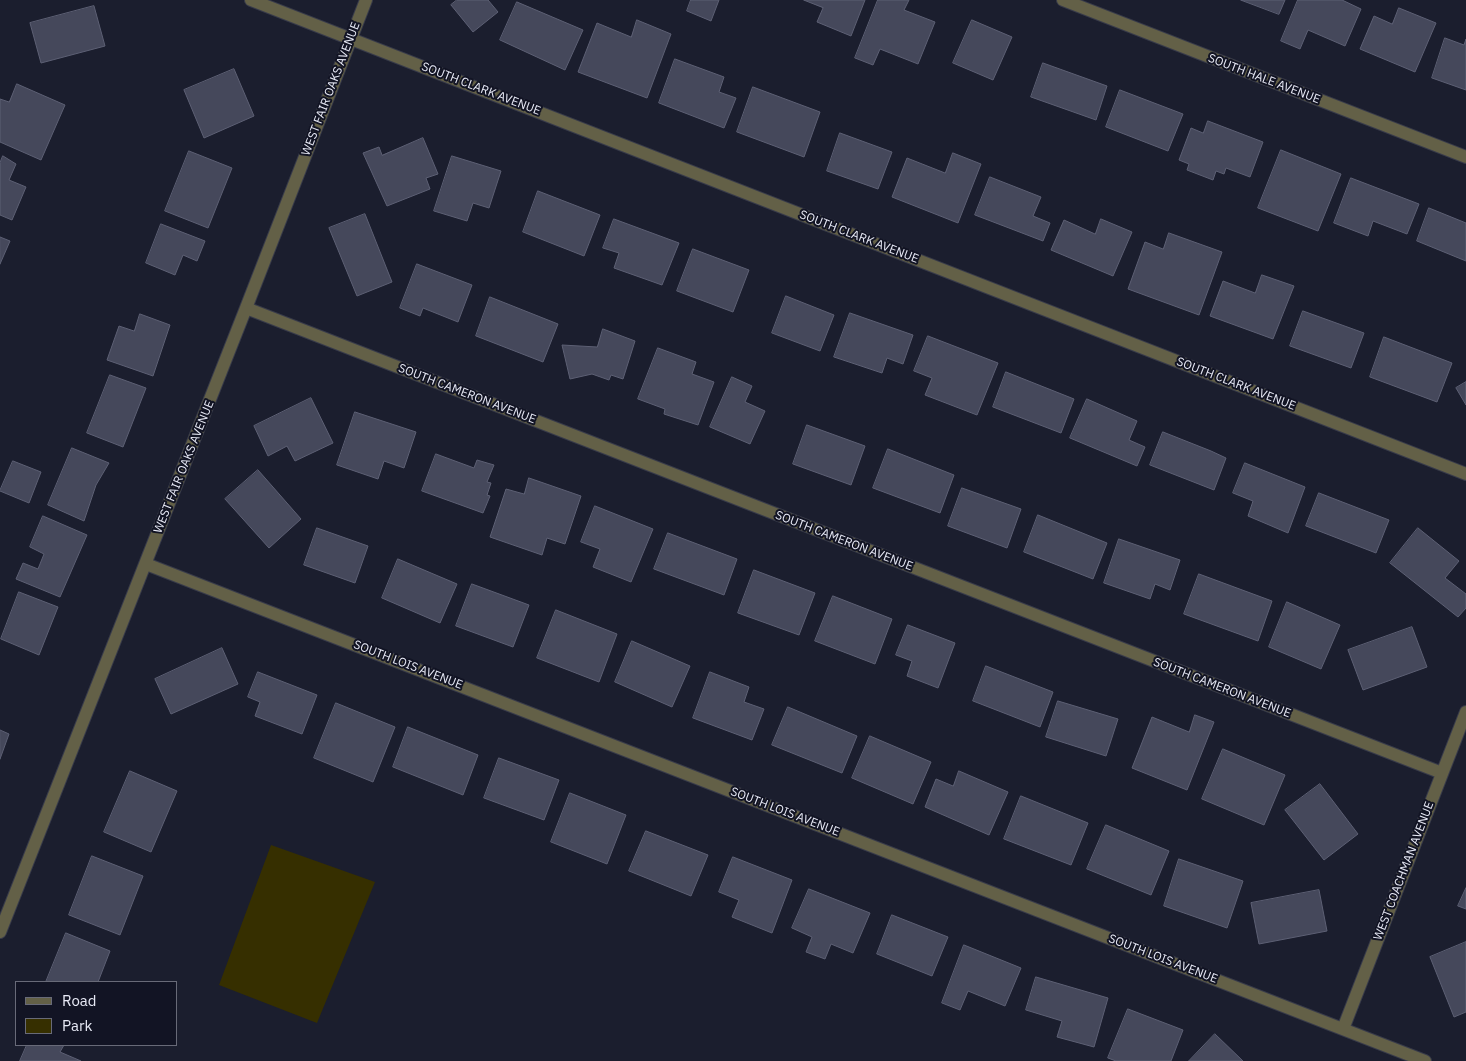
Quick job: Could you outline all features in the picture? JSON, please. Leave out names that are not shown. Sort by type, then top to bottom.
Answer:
[{"type":"street","name":"SOUTH CLARK AVENUE","points":[[251,0],[1466,474]]},
{"type":"street","name":"WEST FAIR OAKS AVENUE","points":[[0,932],[5,906],[146,564],[366,0]]},
{"type":"street","name":"SOUTH HALE AVENUE","points":[[1063,0],[1466,157]]},
{"type":"street","name":"SOUTH CAMERON AVENUE","points":[[246,308],[1442,773]]},
{"type":"street","name":"SOUTH LOIS AVENUE","points":[[146,564],[1425,1061]]},
{"type":"street","name":"WEST COACHMAN AVENUE","points":[[1343,1029],[1466,712]]},
{"type":"green space","points":[[271,845],[375,882],[317,1023],[219,985]]},
{"type":"building","points":[[457,0],[488,0],[498,12],[473,32],[451,5]]},
{"type":"building","points":[[691,0],[719,0],[711,21],[687,11]]},
{"type":"building","points":[[804,0],[865,0],[851,36],[817,22],[823,8]]},
{"type":"building","points":[[878,0],[909,0],[904,10],[935,22],[918,64],[880,49],[873,65],[855,58]]},
{"type":"building","points":[[1241,0],[1285,0],[1279,14]]},
{"type":"building","points":[[1298,0],[1342,0],[1361,9],[1345,46],[1308,30],[1300,49],[1281,41]]},
{"type":"building","points":[[517,2],[583,30],[565,70],[500,40]]},
{"type":"building","points":[[94,6],[105,46],[41,63],[30,23]]},
{"type":"building","points":[[1399,8],[1436,23],[1415,72],[1360,49],[1374,16],[1392,24]]},
{"type":"building","points":[[637,20],[671,34],[647,98],[578,72],[597,23],[631,37]]},
{"type":"building","points":[[972,20],[1012,37],[993,80],[953,63]]},
{"type":"building","points":[[1445,38],[1464,45],[1466,39],[1466,90],[1432,78]]},
{"type":"building","points":[[675,59],[724,77],[719,92],[736,98],[724,128],[659,103]]},
{"type":"building","points":[[1043,63],[1107,86],[1096,120],[1031,97]]},
{"type":"building","points":[[234,69],[254,116],[204,138],[184,90]]},
{"type":"building","points":[[17,84],[65,105],[41,160],[0,142],[0,99],[9,102]]},
{"type":"building","points":[[753,87],[820,112],[804,157],[737,132]]},
{"type":"building","points":[[1120,90],[1183,114],[1168,151],[1106,127]]},
{"type":"building","points":[[1208,121],[1263,142],[1250,177],[1226,168],[1224,174],[1216,171],[1213,180],[1187,170],[1189,164],[1179,160],[1191,128],[1203,133]]},
{"type":"building","points":[[840,133],[892,152],[878,189],[827,171]]},
{"type":"building","points":[[423,138],[438,174],[426,178],[430,189],[387,206],[363,153],[379,147],[382,155]]},
{"type":"building","points":[[1281,150],[1341,174],[1318,231],[1258,208]]},
{"type":"building","points":[[189,151],[232,168],[208,228],[165,211]]},
{"type":"building","points":[[953,153],[981,164],[958,223],[892,197],[907,158],[945,173]]},
{"type":"building","points":[[3,156],[16,164],[9,180],[26,187],[12,220],[0,215],[0,163]]},
{"type":"building","points":[[452,156],[501,171],[489,208],[473,203],[467,221],[434,211]]},
{"type":"building","points":[[990,177],[1041,197],[1033,216],[1050,223],[1043,241],[975,215]]},
{"type":"building","points":[[1351,178],[1419,204],[1407,234],[1373,221],[1368,236],[1334,223]]},
{"type":"building","points":[[538,191],[600,215],[584,256],[523,232]]},
{"type":"building","points":[[1429,208],[1466,223],[1466,261],[1417,241]]},
{"type":"building","points":[[365,214],[392,282],[357,296],[329,228]]},
{"type":"building","points":[[614,219],[679,243],[662,285],[614,268],[619,253],[603,248]]},
{"type":"building","points":[[1101,219],[1132,232],[1113,276],[1051,250],[1064,220],[1095,234]]},
{"type":"building","points":[[161,224],[205,241],[197,261],[183,255],[175,275],[146,263]]},
{"type":"building","points":[[1169,233],[1222,252],[1199,315],[1128,289],[1145,242],[1163,249]]},
{"type":"building","points":[[0,237],[10,241],[0,264]]},
{"type":"building","points":[[693,249],[749,270],[733,312],[677,291]]},
{"type":"building","points":[[417,264],[472,285],[458,322],[423,308],[420,316],[400,308]]},
{"type":"building","points":[[1262,275],[1294,286],[1273,339],[1210,316],[1223,281],[1255,293]]},
{"type":"building","points":[[786,296],[834,315],[820,351],[772,333]]},
{"type":"building","points":[[490,297],[558,324],[543,362],[476,336]]},
{"type":"building","points":[[1303,311],[1364,333],[1351,368],[1290,346]]},
{"type":"building","points":[[850,313],[913,335],[903,364],[887,358],[882,373],[834,357]]},
{"type":"building","points":[[140,314],[170,325],[153,376],[107,360],[119,326],[134,331]]},
{"type":"building","points":[[603,329],[635,341],[623,379],[611,375],[609,380],[592,374],[570,379],[562,345],[597,347]]},
{"type":"building","points":[[928,336],[998,363],[977,415],[925,395],[932,378],[914,371]]},
{"type":"building","points":[[1384,337],[1452,363],[1437,402],[1370,377]]},
{"type":"building","points":[[658,348],[696,362],[692,374],[714,382],[698,425],[664,414],[665,409],[638,399]]},
{"type":"building","points":[[1006,372],[1074,399],[1061,433],[993,407]]},
{"type":"building","points":[[110,375],[146,388],[123,447],[87,433]]},
{"type":"building","points":[[732,377],[752,386],[745,402],[765,411],[750,444],[710,427]]},
{"type":"building","points":[[1466,382],[1466,405],[1456,388]]},
{"type":"building","points":[[311,398],[333,443],[295,461],[287,446],[268,456],[254,426]]},
{"type":"building","points":[[1087,399],[1137,421],[1129,440],[1145,447],[1137,466],[1070,438]]},
{"type":"building","points":[[355,412],[416,432],[404,468],[384,461],[378,479],[337,465]]},
{"type":"building","points":[[807,425],[865,446],[851,485],[793,464]]},
{"type":"building","points":[[1163,432],[1226,458],[1214,490],[1150,465]]},
{"type":"building","points":[[72,448],[109,463],[96,485],[84,521],[48,505]]},
{"type":"building","points":[[888,449],[954,475],[940,513],[873,488]]},
{"type":"building","points":[[436,454],[474,468],[477,460],[494,465],[487,482],[491,483],[487,495],[490,496],[483,513],[422,491]]},
{"type":"building","points":[[13,461],[41,472],[29,503],[0,491]]},
{"type":"building","points":[[1245,463],[1305,487],[1288,533],[1248,516],[1253,501],[1233,493]]},
{"type":"building","points":[[258,470],[301,519],[269,548],[225,499]]},
{"type":"building","points":[[529,478],[581,496],[565,544],[547,538],[542,555],[490,537],[506,489],[524,494]]},
{"type":"building","points":[[962,488],[1021,509],[1007,548],[948,526]]},
{"type":"building","points":[[1319,493],[1389,520],[1376,553],[1306,526]]},
{"type":"building","points":[[595,506],[653,529],[631,582],[593,567],[600,549],[581,542]]},
{"type":"building","points":[[1038,515],[1107,543],[1093,579],[1024,552]]},
{"type":"building","points":[[43,516],[87,535],[60,597],[16,579],[23,563],[38,569],[44,554],[30,547]]},
{"type":"building","points":[[317,528],[368,546],[355,583],[304,565]]},
{"type":"building","points":[[1418,528],[1459,561],[1445,578],[1466,594],[1466,608],[1458,617],[1390,563]]},
{"type":"building","points":[[668,533],[737,559],[724,595],[654,569]]},
{"type":"building","points":[[1119,539],[1180,560],[1170,590],[1155,584],[1150,599],[1104,583]]},
{"type":"building","points":[[398,559],[457,584],[440,623],[382,598]]},
{"type":"building","points":[[754,570],[815,593],[799,635],[738,613]]},
{"type":"building","points":[[1199,574],[1272,601],[1258,641],[1184,614]]},
{"type":"building","points":[[472,584],[529,605],[513,647],[456,626]]},
{"type":"building","points":[[19,592],[58,607],[39,655],[1,639]]},
{"type":"building","points":[[833,596],[892,619],[875,664],[815,641]]},
{"type":"building","points":[[1287,602],[1340,625],[1321,669],[1269,647]]},
{"type":"building","points":[[556,610],[617,634],[599,682],[537,658]]},
{"type":"building","points":[[908,625],[955,643],[938,688],[907,676],[912,661],[896,655]]},
{"type":"building","points":[[1412,627],[1427,667],[1363,690],[1348,650]]},
{"type":"building","points":[[632,641],[690,666],[672,707],[615,682]]},
{"type":"building","points":[[222,648],[238,684],[171,714],[155,679]]},
{"type":"building","points":[[986,666],[1053,692],[1040,727],[973,701]]},
{"type":"building","points":[[258,672],[317,695],[302,734],[255,716],[260,702],[248,697]]},
{"type":"building","points":[[710,672],[749,687],[744,702],[764,709],[752,740],[693,718]]},
{"type":"building","points":[[1058,701],[1118,719],[1106,756],[1046,737]]},
{"type":"building","points":[[336,703],[395,727],[373,782],[314,758]]},
{"type":"building","points":[[788,707],[857,736],[842,773],[772,745]]},
{"type":"building","points":[[1195,715],[1214,722],[1187,790],[1132,768],[1152,717],[1189,732]]},
{"type":"building","points":[[408,727],[478,755],[463,795],[393,767]]},
{"type":"building","points":[[0,730],[9,734],[0,759]]},
{"type":"building","points":[[870,736],[931,762],[913,804],[852,778]]},
{"type":"building","points":[[1223,749],[1285,775],[1264,825],[1202,799]]},
{"type":"building","points":[[499,758],[559,780],[544,820],[484,798]]},
{"type":"building","points":[[130,771],[177,791],[151,852],[104,832]]},
{"type":"building","points":[[959,771],[1008,792],[989,835],[925,807],[936,779],[953,786]]},
{"type":"building","points":[[1320,784],[1358,834],[1324,860],[1285,810]]},
{"type":"building","points":[[570,793],[626,815],[607,864],[551,842]]},
{"type":"building","points":[[1021,796],[1088,823],[1071,865],[1004,839]]},
{"type":"building","points":[[1106,825],[1169,851],[1151,895],[1087,869]]},
{"type":"building","points":[[646,831],[708,855],[691,896],[629,871]]},
{"type":"building","points":[[92,856],[143,876],[120,935],[69,915]]},
{"type":"building","points":[[733,857],[792,880],[772,933],[732,917],[739,900],[719,892]]},
{"type":"building","points":[[1179,859],[1243,881],[1227,928],[1164,906]]},
{"type":"building","points":[[1466,888],[1466,909],[1458,906]]},
{"type":"building","points":[[809,889],[870,913],[853,953],[831,944],[825,959],[806,952],[812,937],[792,928]]},
{"type":"building","points":[[1319,890],[1327,931],[1259,944],[1251,903]]},
{"type":"building","points":[[892,915],[948,937],[932,976],[877,954]]},
{"type":"building","points":[[66,933],[110,951],[98,981],[46,981]]},
{"type":"building","points":[[1466,942],[1466,1012],[1454,1017],[1430,957]]},
{"type":"building","points":[[964,945],[1021,968],[1005,1006],[968,991],[960,1010],[942,1003]]},
{"type":"building","points":[[1036,977],[1108,998],[1094,1047],[1057,1037],[1062,1021],[1026,1010]]},
{"type":"building","points":[[1128,1009],[1183,1030],[1171,1061],[1116,1061],[1108,1058]]},
{"type":"building","points":[[1215,1034],[1243,1061],[1189,1061]]},
{"type":"building","points":[[27,1046],[63,1046],[60,1052],[81,1061],[20,1061]]}]
